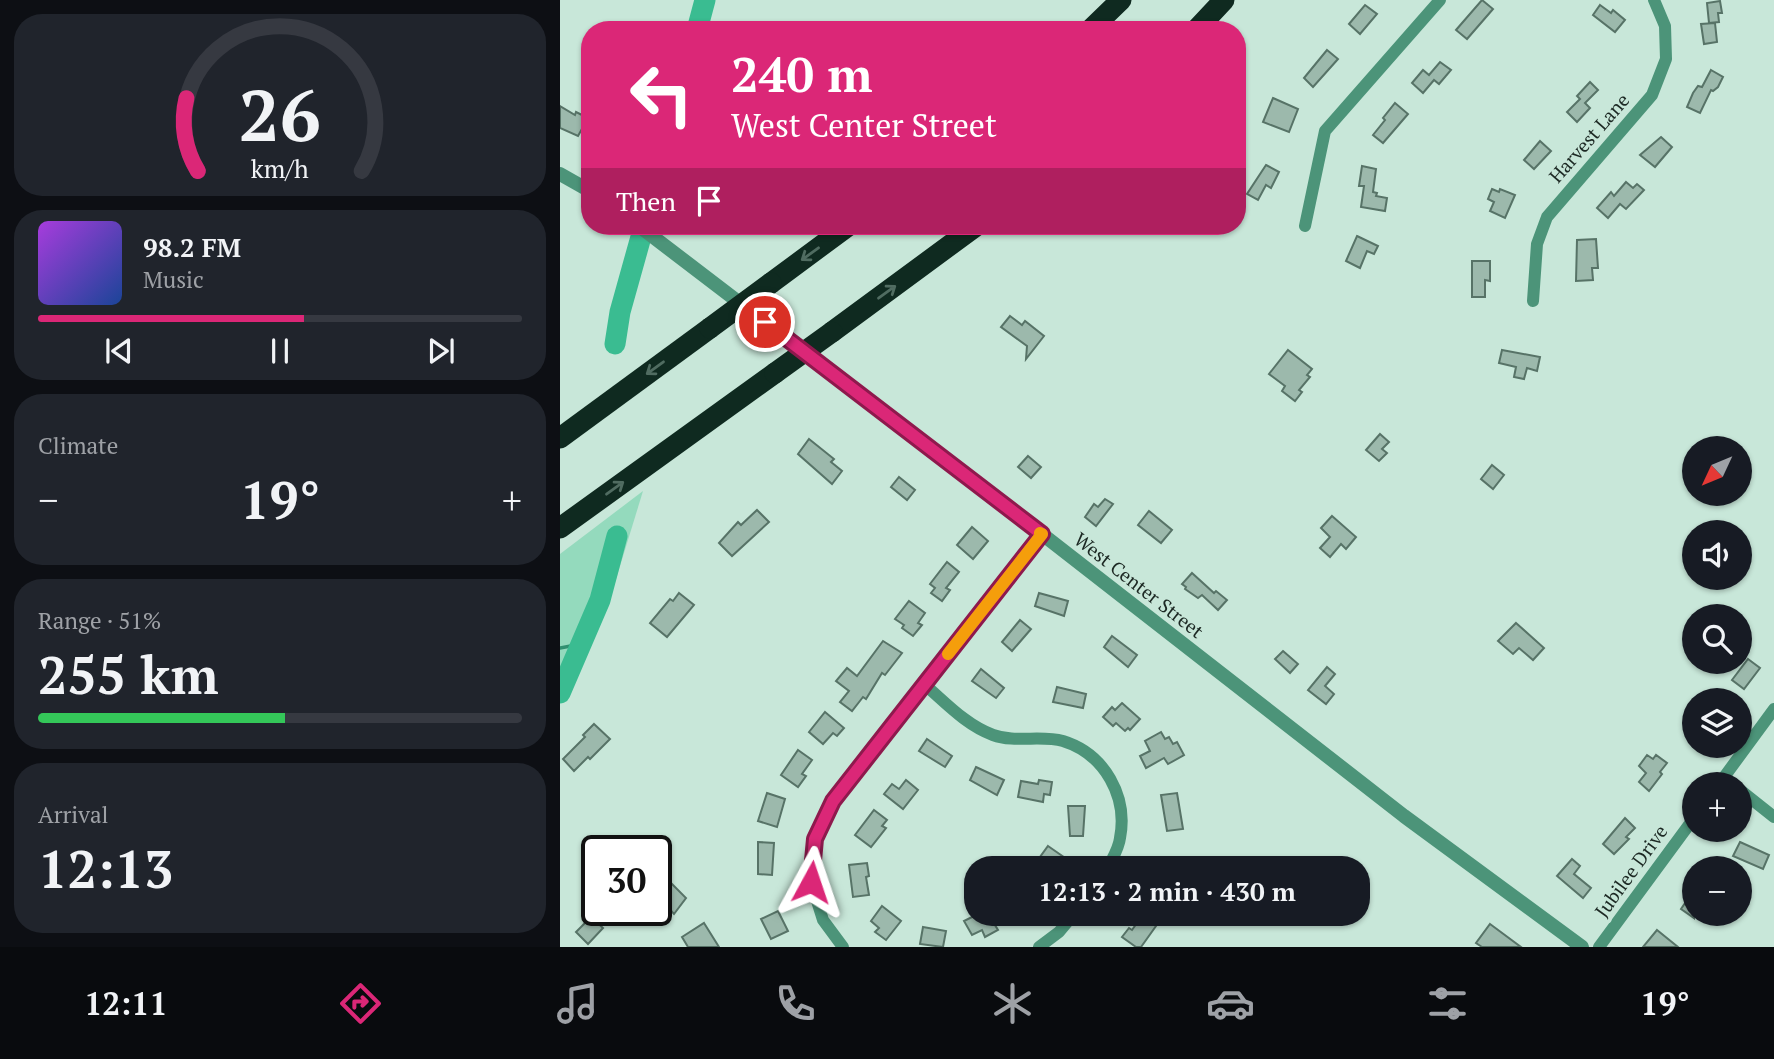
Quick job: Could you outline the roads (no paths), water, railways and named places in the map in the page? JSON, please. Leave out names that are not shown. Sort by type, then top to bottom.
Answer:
[{"type":"highway","points":[[1099,21],[1121,0]]},
{"type":"highway","points":[[1204,21],[1224,0]]},
{"type":"highway","points":[[560,438],[836,235]]},
{"type":"highway","points":[[560,528],[964,235]]},
{"type":"street","points":[[1306,226],[1325,131],[1440,0]]},
{"type":"street","name":"Harvest Lane","points":[[1533,301],[1537,244],[1547,217],[1652,95],[1666,60],[1665,26],[1654,0]]},
{"type":"street","points":[[560,174],[581,186]]},
{"type":"street","name":"West Center Street","points":[[651,235],[1042,534],[1404,816],[1582,947]]},
{"type":"street","points":[[843,947],[823,920],[811,882],[815,839],[833,801],[1042,534]]},
{"type":"street","points":[[924,684],[974,727],[997,737],[1063,741],[1090,754],[1113,779],[1122,811],[1120,841],[1113,856]]},
{"type":"street","points":[[1732,772],[1774,709]]},
{"type":"street","points":[[1752,800],[1774,817]]},
{"type":"street","name":"Jubilee Drive","points":[[1599,947],[1682,834]]},
{"type":"street","points":[[1039,947],[1064,926]]},
{"type":"waterway","points":[[699,21],[705,0]]},
{"type":"waterway","points":[[615,344],[620,312],[641,235]]},
{"type":"waterway","points":[[560,693],[600,600],[617,536]]},
{"type":"waterway","points":[[560,648],[581,644]]}]
